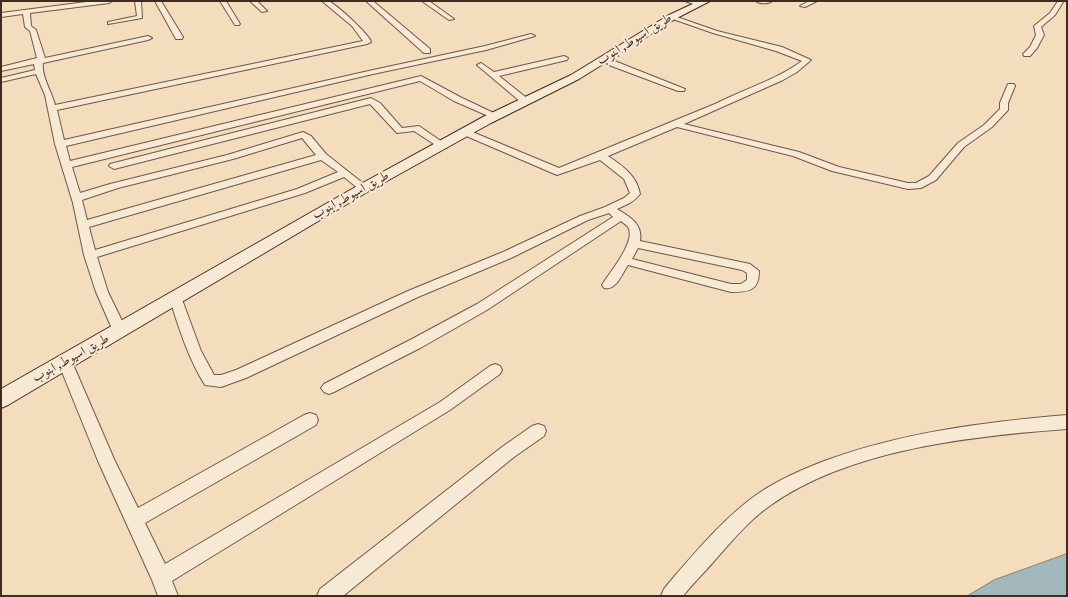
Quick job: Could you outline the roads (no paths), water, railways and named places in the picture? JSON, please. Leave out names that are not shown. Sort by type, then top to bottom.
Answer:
[{"type":"street","points":[[110,23],[140,17],[138,1]]},
{"type":"street","points":[[158,1],[179,37]]},
{"type":"street","points":[[223,1],[237,24]]},
{"type":"street","points":[[253,1],[264,11]]},
{"type":"street","points":[[52,108],[367,42],[367,39],[354,25],[325,1]]},
{"type":"street","points":[[369,1],[427,51]]},
{"type":"street","points":[[424,1],[451,20]]},
{"type":"street","points":[[759,1],[769,1]]},
{"type":"street","points":[[803,6],[814,1]]},
{"type":"street","points":[[1056,1],[1067,3]]},
{"type":"street","points":[[1,15],[88,2],[105,3]]},
{"type":"street","name":"طريق اسيوط, ابنوب","points":[[1,395],[65,362],[120,331],[364,188],[496,116],[575,77],[698,2]]},
{"type":"street","points":[[1027,54],[1033,48],[1040,35],[1037,26],[1053,14],[1060,2]]},
{"type":"street","points":[[26,11],[28,26],[34,30],[41,58],[39,66],[48,90],[60,144],[76,198],[90,255],[102,292],[120,331]]},
{"type":"street","points":[[467,133],[558,172],[601,156],[724,103],[740,94],[780,78],[807,60],[779,49],[716,32],[672,17]]},
{"type":"street","points":[[60,144],[371,72],[486,48],[531,36]]},
{"type":"street","points":[[1,80],[39,66],[148,38]]},
{"type":"street","points":[[492,75],[564,58]]},
{"type":"street","points":[[604,60],[681,89]]},
{"type":"street","points":[[481,65],[526,101]]},
{"type":"street","points":[[1,68],[39,66]]},
{"type":"street","points":[[67,165],[421,78],[451,96],[496,116]]},
{"type":"street","points":[[676,124],[796,154],[836,169],[908,186],[918,186],[924,184],[939,173],[944,163],[961,146],[988,126],[1004,110],[1004,103],[1011,86]]},
{"type":"street","points":[[114,166],[371,100],[375,102],[400,131],[416,128],[443,146]]},
{"type":"street","points":[[76,198],[114,186],[230,157],[303,135],[307,136],[315,149],[323,156],[364,188]]},
{"type":"street","points":[[82,225],[323,156]]},
{"type":"street","points":[[329,388],[401,352],[466,316],[538,272],[580,242],[615,213],[633,197],[635,194],[635,189],[632,181],[621,170],[601,156]]},
{"type":"street","points":[[90,255],[301,191],[345,172]]},
{"type":"street","points":[[175,298],[198,361],[205,375],[210,381],[221,381],[241,374],[413,294],[507,255],[584,218],[615,213],[632,225],[635,229],[636,235],[626,261],[608,285]]},
{"type":"street","points":[[626,261],[731,288],[743,288],[753,282],[753,271],[746,267],[633,243]]},
{"type":"street","points":[[65,362],[106,461],[161,577],[168,596]]},
{"type":"street","points":[[161,577],[445,406],[495,370]]},
{"type":"street","points":[[134,520],[310,420]]},
{"type":"street","points":[[671,596],[739,519],[758,503],[777,491],[804,478],[841,462],[886,448],[971,431],[1067,422]]},
{"type":"street","points":[[326,596],[508,452],[538,431]]},
{"type":"water","points":[[1067,554],[1067,596],[967,596],[994,580]]}]
